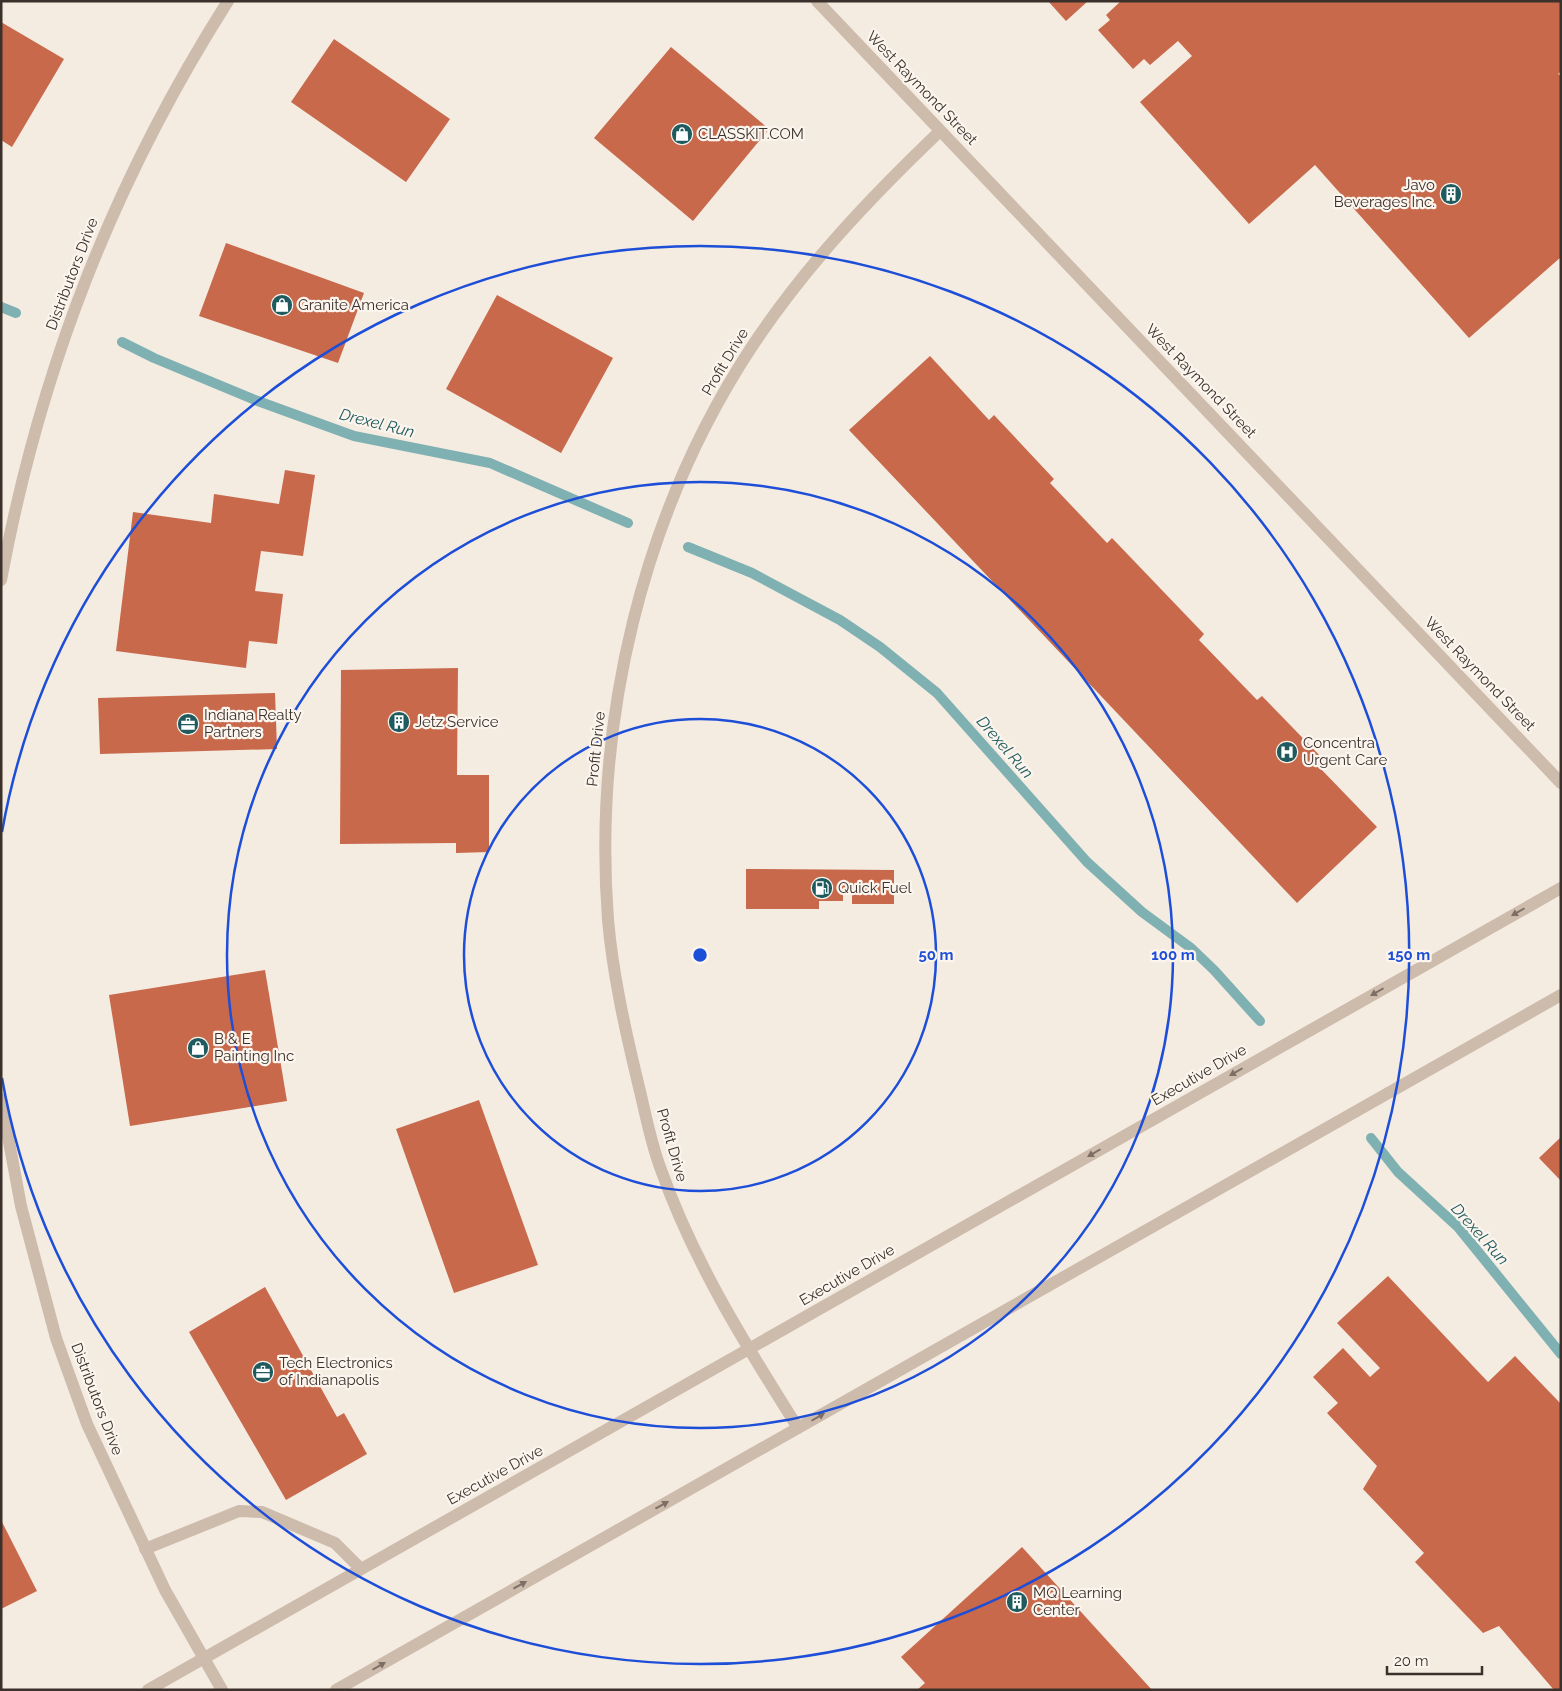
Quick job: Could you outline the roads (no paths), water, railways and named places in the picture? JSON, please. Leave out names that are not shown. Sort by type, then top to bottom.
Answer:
[{"type":"street","name":"Distributors Drive","points":[[1,580],[9,535],[32,440],[70,318],[109,221],[147,142],[178,84],[228,1]]},
{"type":"street","name":"West Raymond Street","points":[[817,1],[1561,783]]},
{"type":"street","name":"Profit Drive","points":[[798,1428],[748,1350],[711,1286],[688,1238],[659,1165],[622,1021],[608,920],[606,832],[610,747],[620,683],[633,620],[663,528],[691,457],[731,381],[775,313],[814,261],[867,202],[940,131]]},
{"type":"street","name":"Executive Drive","points":[[148,1690],[1561,888]]},
{"type":"street","points":[[336,1690],[1561,995]]},
{"type":"street","name":"Distributors Drive","points":[[1,1099],[21,1206],[56,1338],[87,1424],[145,1550],[203,1659],[222,1690]]},
{"type":"street","points":[[145,1550],[239,1510],[262,1512],[335,1544],[361,1569]]},
{"type":"waterway","name":"Drexel Run","points":[[1,307],[16,313]]},
{"type":"waterway","name":"Drexel Run","points":[[122,342],[154,358],[255,400],[354,436],[490,463],[628,523]]},
{"type":"waterway","name":"Drexel Run","points":[[688,547],[752,573],[840,620],[880,647],[937,693],[1087,862],[1142,912],[1191,948],[1214,970],[1260,1021]]},
{"type":"waterway","name":"Drexel Run","points":[[1371,1138],[1398,1172],[1458,1227],[1561,1354]]},
{"type":"place","name":"CLASSKIT.COM","points":[[682,134]]},
{"type":"place","name":"Javo Beverages Inc.","points":[[1451,194]]},
{"type":"place","name":"Granite America","points":[[282,305]]},
{"type":"place","name":"Jetz Service","points":[[399,722]]},
{"type":"place","name":"Indiana Realty Partners","points":[[188,724]]},
{"type":"place","name":"Concentra Urgent Care","points":[[1287,752]]},
{"type":"place","name":"Quick Fuel","points":[[822,888]]},
{"type":"place","name":"B & E Painting Inc","points":[[198,1048]]},
{"type":"place","name":"Tech Electronics of Indianapolis","points":[[263,1372]]},
{"type":"place","name":"MQ Learning Center","points":[[1017,1602]]}]
